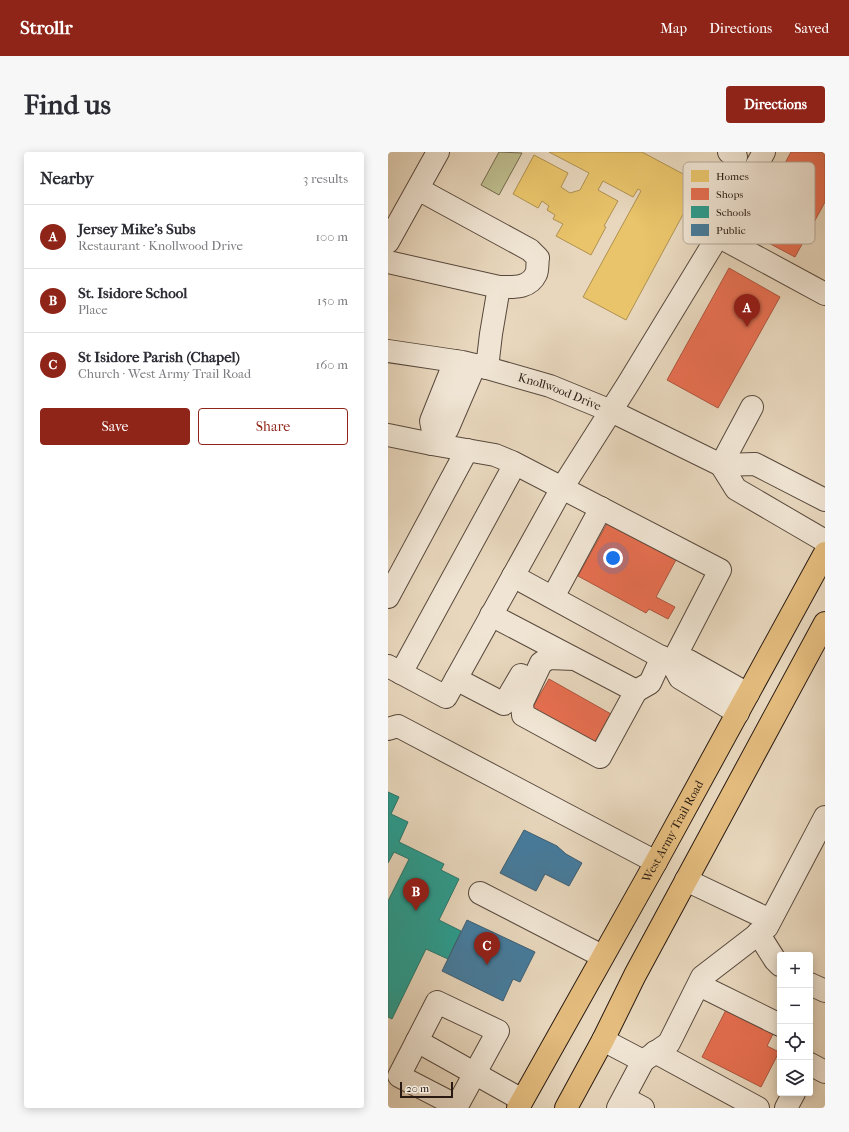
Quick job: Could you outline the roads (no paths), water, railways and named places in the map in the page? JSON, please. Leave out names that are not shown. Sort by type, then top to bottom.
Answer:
[{"type":"main road","name":"West Army Trail Road","points":[[520,1104],[656,862],[825,553]]},
{"type":"main road","points":[[566,1108],[603,1040],[635,975],[825,623]]},
{"type":"street","points":[[388,242],[438,152]]},
{"type":"street","points":[[759,162],[764,152]]},
{"type":"street","points":[[388,262],[499,287],[519,287],[530,283],[536,274],[538,258],[530,250],[418,189]]},
{"type":"street","points":[[515,464],[395,670],[446,697],[562,488],[713,244]]},
{"type":"street","points":[[733,244],[825,294]]},
{"type":"street","points":[[433,440],[447,430],[472,365],[499,287]]},
{"type":"street","name":"Knollwood Drive","points":[[388,351],[472,365],[550,386],[611,411],[721,465],[755,464],[825,500]]},
{"type":"street","points":[[752,407],[721,465],[736,489],[825,541]]},
{"type":"street","points":[[389,438],[433,440],[468,450],[494,455],[515,464],[720,570],[667,660],[650,683],[636,691],[600,757],[522,715],[522,703],[541,663],[550,658],[574,659]]},
{"type":"street","points":[[388,597],[468,450]]},
{"type":"street","points":[[553,597],[601,508]]},
{"type":"street","points":[[513,576],[667,660],[680,678],[738,713]]},
{"type":"street","points":[[491,615],[636,691]]},
{"type":"street","points":[[456,679],[504,704],[541,641]]},
{"type":"street","points":[[667,660],[689,661],[748,694]]},
{"type":"street","points":[[391,726],[656,862]]},
{"type":"street","points":[[643,1108],[621,1103],[649,1057],[669,1044],[702,977],[764,927],[825,816]]},
{"type":"street","points":[[686,880],[764,927],[777,962]]},
{"type":"street","points":[[480,893],[602,956]]},
{"type":"street","points":[[698,985],[778,1024]]},
{"type":"street","points":[[813,985],[825,991]]},
{"type":"street","points":[[437,1002],[498,1031],[457,1106],[399,1076],[417,1041],[437,1002]]},
{"type":"street","points":[[603,1040],[649,1057],[758,1108]]},
{"type":"street","points":[[417,1041],[475,1074],[520,1104]]},
{"type":"street","points":[[813,1066],[825,1072]]},
{"type":"street","points":[[786,1108],[792,1096]]},
{"type":"place","name":"Jersey Mike's Subs","points":[[747,327]]},
{"type":"place","name":"St. Isidore School","points":[[416,911]]},
{"type":"place","name":"St Isidore Parish (Chapel)","points":[[487,965]]}]
